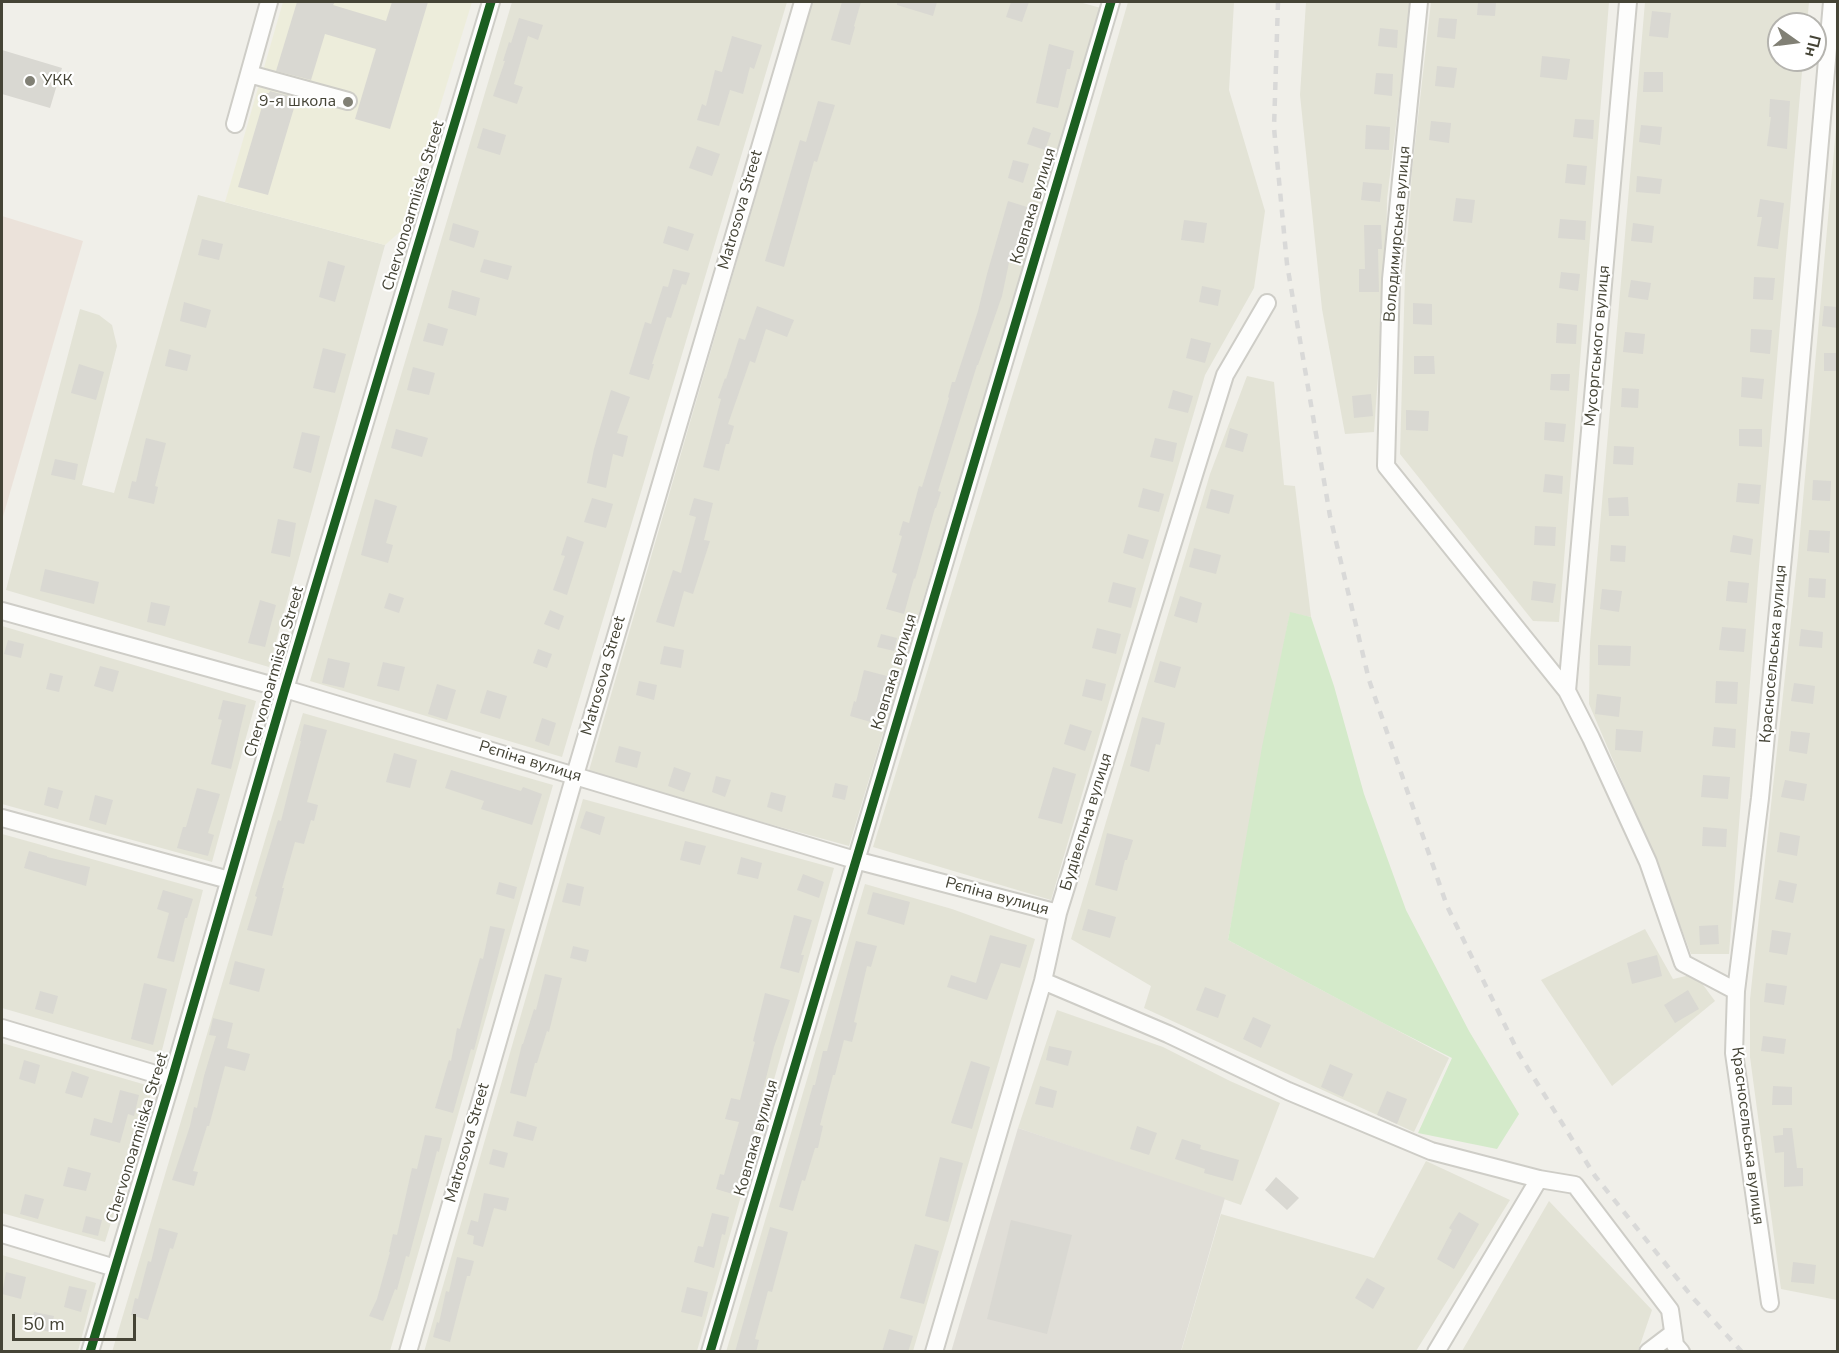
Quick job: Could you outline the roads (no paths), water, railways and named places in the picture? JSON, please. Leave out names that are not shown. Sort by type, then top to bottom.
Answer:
[{"type":"street","points":[[235,124],[269,2]]},
{"type":"street","name":"Chervonoarmiiska Street","points":[[90,1352],[490,2]]},
{"type":"street","name":"Matrosova Street","points":[[408,1352],[574,776],[803,2]]},
{"type":"street","name":"Ковпака вулиця","points":[[710,1352],[1111,2]]},
{"type":"street","name":"Володимирська вулиця","points":[[1419,2],[1391,279],[1386,466],[1567,691]]},
{"type":"street","name":"Мусоргського вулиця","points":[[1567,691],[1629,2]]},
{"type":"street","name":"Красносельська вулиця","points":[[1770,1304],[1734,1053],[1736,991],[1762,787],[1832,2]]},
{"type":"street","points":[[249,74],[348,100]]},
{"type":"street","name":"Будівельна вулиця","points":[[934,1352],[1043,981],[1058,913],[1225,375],[1267,303]]},
{"type":"street","name":"Рєпіна вулиця","points":[[2,610],[285,689],[855,860],[1058,913]]},
{"type":"street","points":[[1567,691],[1648,862],[1683,963],[1736,991]]},
{"type":"street","points":[[2,818],[229,880]]},
{"type":"street","points":[[1043,981],[1168,1035],[1288,1091],[1431,1151],[1539,1179],[1575,1185],[1670,1310],[1675,1345],[1681,1352]]},
{"type":"street","points":[[2,1028],[172,1079]]},
{"type":"street","points":[[1436,1352],[1539,1179]]},
{"type":"street","points":[[2,1234],[115,1268]]},
{"type":"street","points":[[1648,1352],[1674,1333]]},
{"type":"railway","points":[[1278,2],[1274,128],[1287,264],[1330,516],[1369,680],[1447,906],[1519,1054],[1595,1176],[1693,1298],[1742,1352]]},
{"type":"place","name":"УКК","points":[[30,81]]},
{"type":"place","name":"9-я школа","points":[[348,102]]}]
